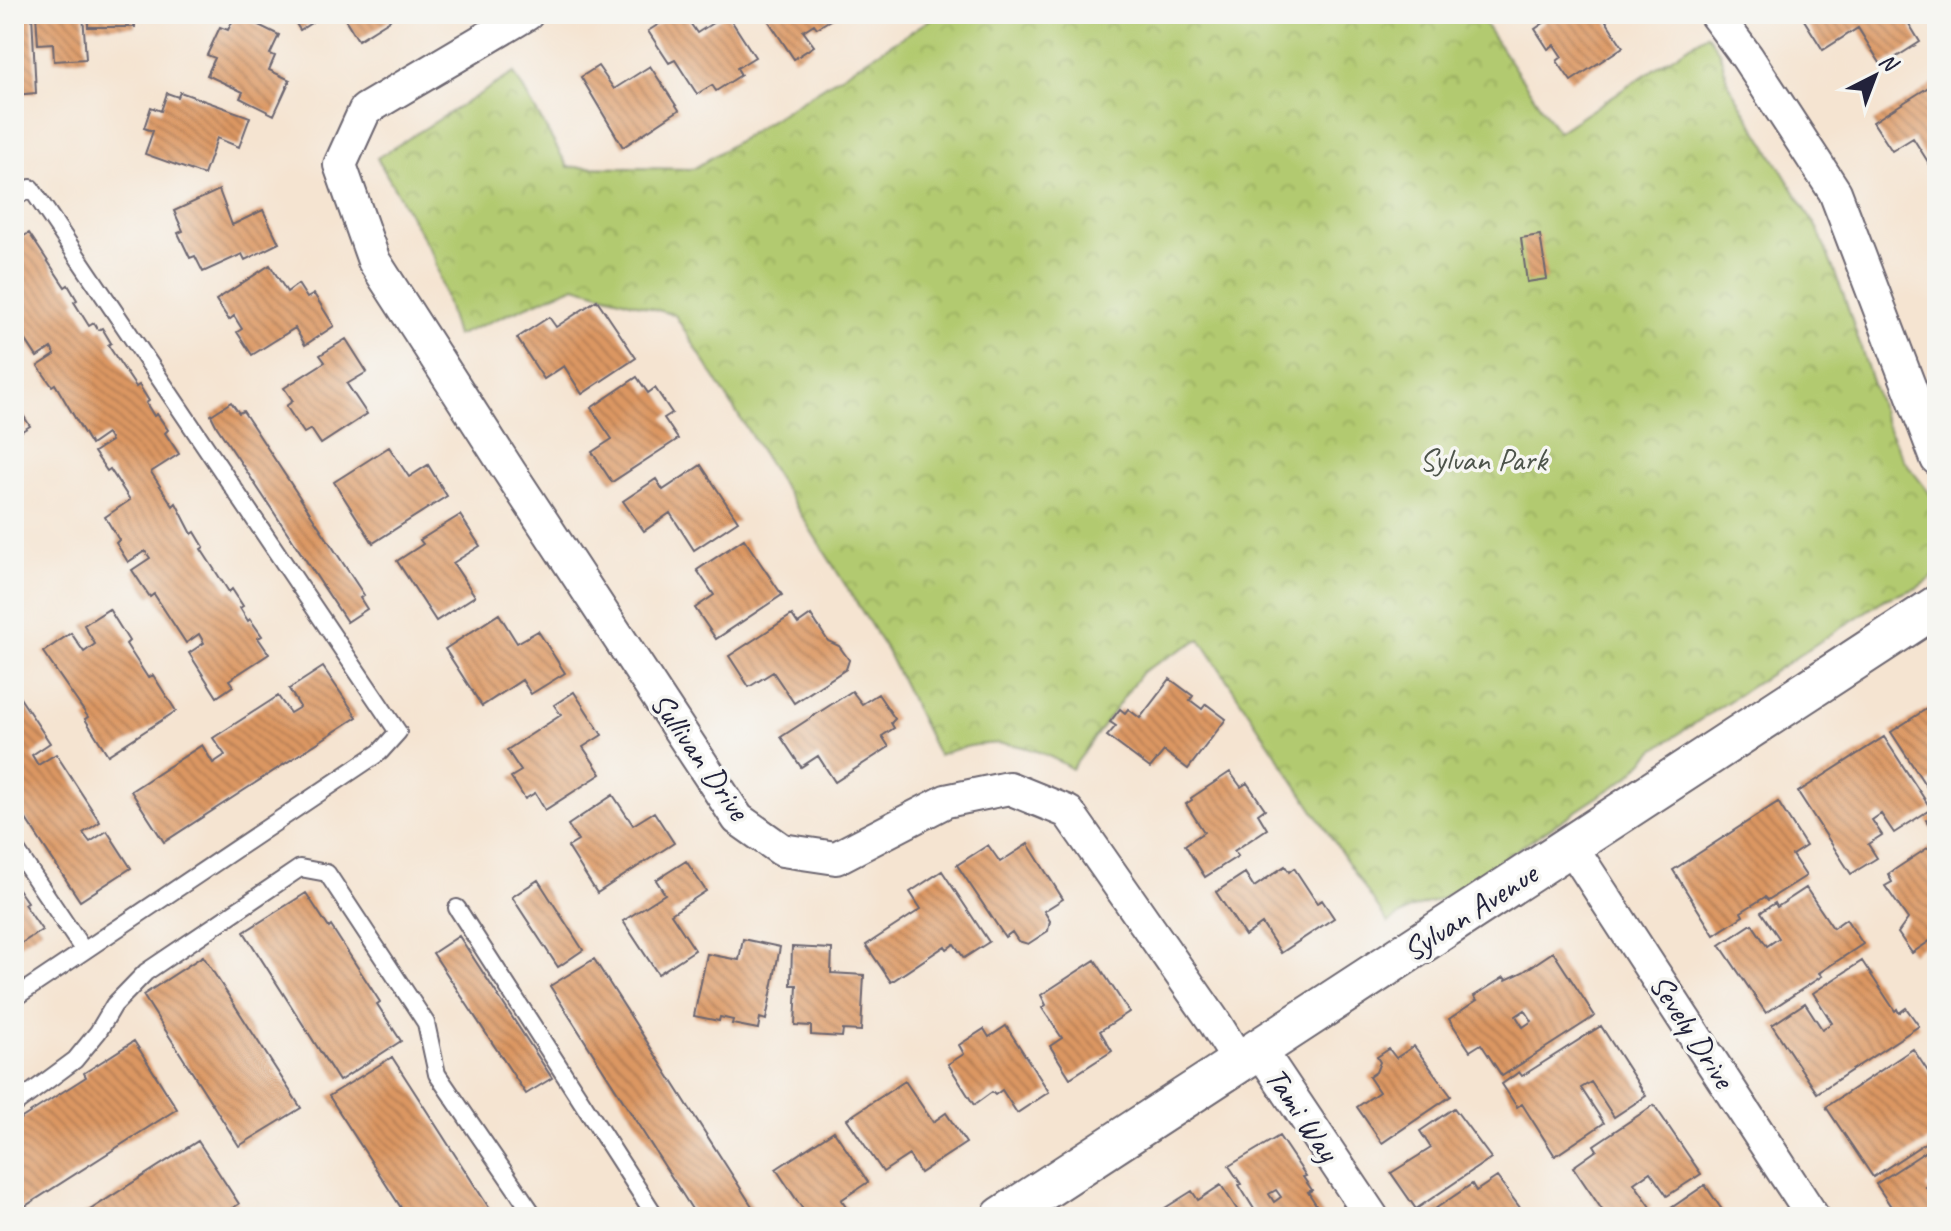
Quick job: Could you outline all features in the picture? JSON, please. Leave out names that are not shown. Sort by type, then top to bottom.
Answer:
[{"type":"street","name":"Sullivan Drive","points":[[527,14],[365,110],[340,165],[374,261],[738,819],[782,850],[836,858],[946,801],[1009,788],[1068,812],[1215,1023],[1250,1056]]},
{"type":"street","points":[[1715,14],[1747,57],[1835,192],[1937,459]]},
{"type":"street","name":"Sylvan Avenue","points":[[1002,1217],[1937,606]]},
{"type":"street","name":"Sevely Drive","points":[[1571,846],[1813,1217]]},
{"type":"street","name":"Tami Way","points":[[1250,1056],[1372,1217]]},
{"type":"lane","points":[[14,198],[31,188],[398,732],[380,752],[14,998]]},
{"type":"lane","points":[[14,847],[84,951]]},
{"type":"lane","points":[[14,1105],[75,1060],[98,1032],[114,1005],[146,972],[300,868],[327,873],[426,1023],[437,1074],[535,1217]]},
{"type":"lane","points":[[457,908],[656,1217]]},
{"type":"green space","name":"Sylvan Park","points":[[939,14],[1478,14],[1558,132],[1707,34],[1719,51],[1729,85],[1818,230],[1844,296],[1885,421],[1904,460],[1937,503],[1937,574],[1917,588],[1885,599],[1654,750],[1627,778],[1441,899],[1410,909],[1388,923],[1200,639],[1142,672],[1072,769],[1039,752],[1006,744],[974,745],[938,755],[887,651],[675,315],[575,286],[456,336],[434,257],[377,158],[514,73],[568,167],[693,169]]},
{"type":"building","points":[[14,14],[32,14],[36,93],[14,95]]},
{"type":"building","points":[[36,14],[83,14],[86,59],[54,61],[53,43],[38,44]]},
{"type":"building","points":[[88,14],[135,14],[135,27],[88,27]]},
{"type":"building","points":[[236,14],[279,35],[270,54],[275,56],[269,70],[290,80],[274,115],[240,98],[243,92],[207,75],[215,58],[207,55],[220,27],[228,30]]},
{"type":"building","points":[[290,14],[325,14],[300,30]]},
{"type":"building","points":[[342,14],[386,14],[390,20],[358,40]]},
{"type":"building","points":[[675,14],[684,14],[697,33],[727,14],[755,57],[737,68],[741,75],[716,91],[712,85],[697,94],[675,60],[669,63],[648,31]]},
{"type":"building","points":[[764,14],[840,14],[817,28],[814,24],[803,31],[814,46],[794,59]]},
{"type":"building","points":[[1549,14],[1616,14],[1606,21],[1623,47],[1571,81],[1557,61],[1562,57],[1554,45],[1548,49],[1535,29],[1545,22],[1542,19]]},
{"type":"building","points":[[1813,14],[1903,14],[1920,42],[1882,66],[1858,28],[1823,50],[1804,20]]},
{"type":"building","points":[[598,66],[614,89],[650,66],[679,110],[623,147],[581,77]]},
{"type":"building","points":[[1935,83],[1937,160],[1930,165],[1913,138],[1892,151],[1873,122]]},
{"type":"building","points":[[180,92],[250,117],[239,147],[217,138],[204,175],[145,154],[153,131],[144,128],[151,107],[161,111],[167,93],[178,97]]},
{"type":"building","points":[[219,190],[232,225],[263,210],[279,243],[245,260],[242,254],[203,272],[195,256],[190,258],[178,233],[183,231],[174,211]]},
{"type":"building","points":[[29,233],[65,287],[68,285],[77,300],[74,302],[89,326],[94,323],[98,330],[102,328],[111,343],[108,345],[136,387],[139,385],[154,416],[157,414],[168,430],[165,433],[179,454],[151,472],[173,506],[176,503],[192,534],[195,532],[204,547],[201,549],[229,592],[232,589],[248,621],[250,619],[262,636],[258,638],[269,654],[229,680],[233,686],[217,697],[189,653],[204,643],[199,634],[186,643],[154,594],[150,597],[132,570],[150,558],[145,551],[128,562],[105,517],[130,500],[110,469],[107,471],[94,452],[111,441],[107,434],[91,445],[55,384],[52,386],[38,366],[55,355],[51,348],[37,357],[14,322],[14,242]]},
{"type":"building","points":[[1540,235],[1547,279],[1527,282],[1521,238]]},
{"type":"building","points":[[270,265],[287,292],[298,284],[307,298],[314,294],[334,326],[305,345],[295,328],[252,355],[237,332],[242,329],[234,316],[229,320],[216,300]]},
{"type":"building","points":[[597,300],[636,358],[582,394],[564,366],[544,379],[517,338],[549,317],[556,327]]},
{"type":"building","points":[[346,339],[367,372],[347,384],[367,414],[321,444],[311,429],[304,433],[286,406],[293,401],[284,388],[325,362],[320,355]]},
{"type":"building","points":[[637,377],[648,393],[655,388],[672,413],[664,418],[678,439],[612,482],[592,452],[612,439],[591,408]]},
{"type":"building","points":[[14,401],[30,426],[14,436]]},
{"type":"building","points":[[231,402],[239,413],[243,411],[364,595],[360,598],[367,609],[347,622],[217,427],[211,415]]},
{"type":"building","points":[[389,447],[409,477],[428,465],[447,496],[373,543],[334,482]]},
{"type":"building","points":[[701,465],[738,521],[694,550],[670,513],[644,531],[623,501],[656,479],[663,490]]},
{"type":"building","points":[[460,515],[480,546],[453,563],[475,596],[436,621],[397,561],[423,544],[420,540]]},
{"type":"building","points":[[744,539],[782,595],[716,639],[695,608],[714,595],[697,570]]},
{"type":"building","points":[[109,609],[129,641],[126,644],[148,678],[153,675],[176,711],[108,755],[85,719],[88,717],[43,652],[71,633],[84,652],[95,644],[84,625]]},
{"type":"building","points":[[499,614],[517,643],[538,631],[565,673],[531,694],[522,680],[482,706],[445,649]]},
{"type":"building","points":[[792,615],[798,624],[811,615],[828,641],[839,646],[849,660],[846,669],[794,703],[773,672],[749,687],[729,656]]},
{"type":"building","points":[[323,667],[357,717],[164,842],[131,791],[202,745],[213,763],[225,755],[213,738],[278,696],[290,713],[300,707],[289,689]]},
{"type":"building","points":[[1170,679],[1193,696],[1190,700],[1202,709],[1206,704],[1226,719],[1188,769],[1164,751],[1150,768],[1107,736],[1116,726],[1110,722],[1120,709],[1125,713],[1128,709],[1140,718]]},
{"type":"building","points":[[14,689],[50,743],[32,755],[38,765],[56,754],[100,822],[83,833],[90,842],[107,831],[131,868],[80,901],[14,801]]},
{"type":"building","points":[[852,691],[862,704],[878,694],[895,719],[891,723],[894,728],[882,736],[889,747],[835,782],[818,756],[801,767],[781,737]]},
{"type":"building","points":[[574,692],[602,735],[583,747],[601,774],[545,810],[535,793],[525,799],[511,777],[521,771],[507,750],[561,715],[554,705]]},
{"type":"building","points":[[1937,702],[1937,778],[1926,786],[1891,732]]},
{"type":"building","points":[[1884,737],[1931,809],[1894,833],[1881,814],[1872,820],[1882,835],[1868,844],[1877,858],[1851,874],[1798,792]]},
{"type":"building","points":[[1230,772],[1241,787],[1247,783],[1265,809],[1258,814],[1267,829],[1234,851],[1238,856],[1205,877],[1185,845],[1204,832],[1186,804]]},
{"type":"building","points":[[613,795],[633,825],[654,812],[674,843],[597,893],[568,847],[578,841],[568,825]]},
{"type":"building","points":[[1778,802],[1806,846],[1792,855],[1806,876],[1768,900],[1765,897],[1741,912],[1743,916],[1714,935],[1673,870]]},
{"type":"building","points":[[1936,813],[1937,832],[1935,834],[1926,820]]},
{"type":"building","points":[[1028,844],[1063,899],[1044,911],[1050,921],[1048,931],[1028,944],[1018,941],[1012,932],[1005,937],[957,865],[988,845],[1000,862]]},
{"type":"building","points":[[1932,845],[1937,852],[1937,936],[1912,953],[1898,933],[1908,919],[1885,886],[1892,882],[1888,874]]},
{"type":"building","points":[[686,861],[706,891],[671,914],[695,950],[658,974],[623,921],[665,894],[656,880]]},
{"type":"building","points":[[1285,866],[1289,872],[1294,868],[1317,903],[1322,900],[1334,918],[1281,953],[1262,924],[1245,936],[1216,892],[1245,873],[1254,887]]},
{"type":"building","points":[[942,871],[989,942],[964,958],[954,944],[947,949],[945,946],[891,982],[866,945],[921,909],[910,892]]},
{"type":"building","points":[[538,880],[583,950],[558,967],[512,897]]},
{"type":"building","points":[[14,888],[27,902],[24,904],[42,930],[14,948]]},
{"type":"building","points":[[1806,888],[1833,928],[1846,919],[1863,944],[1766,1013],[1720,945],[1752,924],[1767,946],[1779,938],[1761,912],[1775,903],[1777,907]]},
{"type":"building","points":[[306,893],[380,1002],[377,1004],[401,1041],[339,1081],[244,932]]},
{"type":"building","points":[[459,936],[552,1078],[526,1094],[433,953]]},
{"type":"building","points":[[743,939],[780,947],[766,1020],[760,1018],[758,1029],[732,1024],[733,1020],[720,1017],[719,1021],[694,1016],[707,954],[739,960]]},
{"type":"building","points":[[792,947],[832,949],[831,973],[864,975],[861,1031],[843,1030],[842,1037],[811,1035],[811,1026],[795,1025],[797,985],[791,985]]},
{"type":"building","points":[[1553,952],[1595,1016],[1502,1076],[1481,1044],[1470,1051],[1449,1019],[1477,1000],[1474,996],[1504,977],[1506,980]],"holes":[[[1525,1010],[1532,1021],[1523,1027],[1516,1016]]]},
{"type":"building","points":[[203,956],[301,1108],[239,1146],[143,995]]},
{"type":"building","points":[[594,959],[759,1217],[697,1217],[550,986]]},
{"type":"building","points":[[1095,960],[1129,1012],[1100,1031],[1112,1051],[1070,1078],[1050,1046],[1062,1038],[1042,1008],[1046,1005],[1041,995]]},
{"type":"building","points":[[1862,961],[1895,1011],[1897,1009],[1899,1013],[1906,1008],[1919,1026],[1817,1093],[1772,1025],[1805,1003],[1822,1029],[1832,1023],[1813,993]]},
{"type":"building","points":[[1006,1026],[1049,1092],[1017,1113],[1002,1090],[995,1095],[992,1092],[974,1105],[948,1064],[964,1054],[959,1045],[984,1029],[989,1037]]},
{"type":"building","points":[[1601,1026],[1646,1096],[1614,1117],[1591,1082],[1581,1088],[1604,1123],[1555,1156],[1522,1104],[1517,1107],[1502,1084],[1519,1072],[1522,1076]]},
{"type":"building","points":[[134,1041],[177,1109],[19,1210],[14,1202],[14,1123],[86,1077],[84,1073]]},
{"type":"building","points":[[1414,1046],[1451,1096],[1382,1143],[1357,1107],[1379,1092],[1369,1077],[1376,1072],[1380,1062],[1377,1057],[1389,1049],[1396,1058]]},
{"type":"building","points":[[1913,1049],[1937,1085],[1937,1135],[1873,1177],[1826,1107]]},
{"type":"building","points":[[392,1057],[495,1217],[407,1217],[329,1096]]},
{"type":"building","points":[[905,1081],[933,1122],[946,1113],[966,1143],[920,1173],[909,1155],[883,1172],[847,1119]]},
{"type":"building","points":[[1654,1105],[1701,1174],[1667,1196],[1650,1172],[1634,1183],[1651,1207],[1636,1217],[1607,1217],[1573,1167],[1597,1150],[1594,1145]]},
{"type":"building","points":[[1454,1108],[1491,1158],[1416,1209],[1391,1173],[1431,1148],[1420,1131]]},
{"type":"building","points":[[834,1131],[868,1182],[841,1200],[853,1217],[808,1217],[776,1169]]},
{"type":"building","points":[[1279,1136],[1306,1176],[1303,1177],[1312,1190],[1308,1192],[1324,1217],[1259,1217],[1229,1166]],"holes":[[[1276,1190],[1281,1197],[1274,1202],[1269,1194]]]},
{"type":"building","points":[[198,1141],[239,1204],[218,1217],[79,1217]]},
{"type":"building","points":[[1937,1144],[1937,1180],[1926,1187],[1933,1198],[1937,1196],[1937,1217],[1898,1217],[1876,1184]]},
{"type":"building","points":[[1497,1177],[1527,1217],[1426,1215],[1472,1184],[1476,1191]]},
{"type":"building","points":[[1221,1185],[1242,1217],[1171,1217],[1165,1208],[1192,1191],[1198,1200]]},
{"type":"building","points":[[1705,1185],[1727,1217],[1658,1217]]}]
